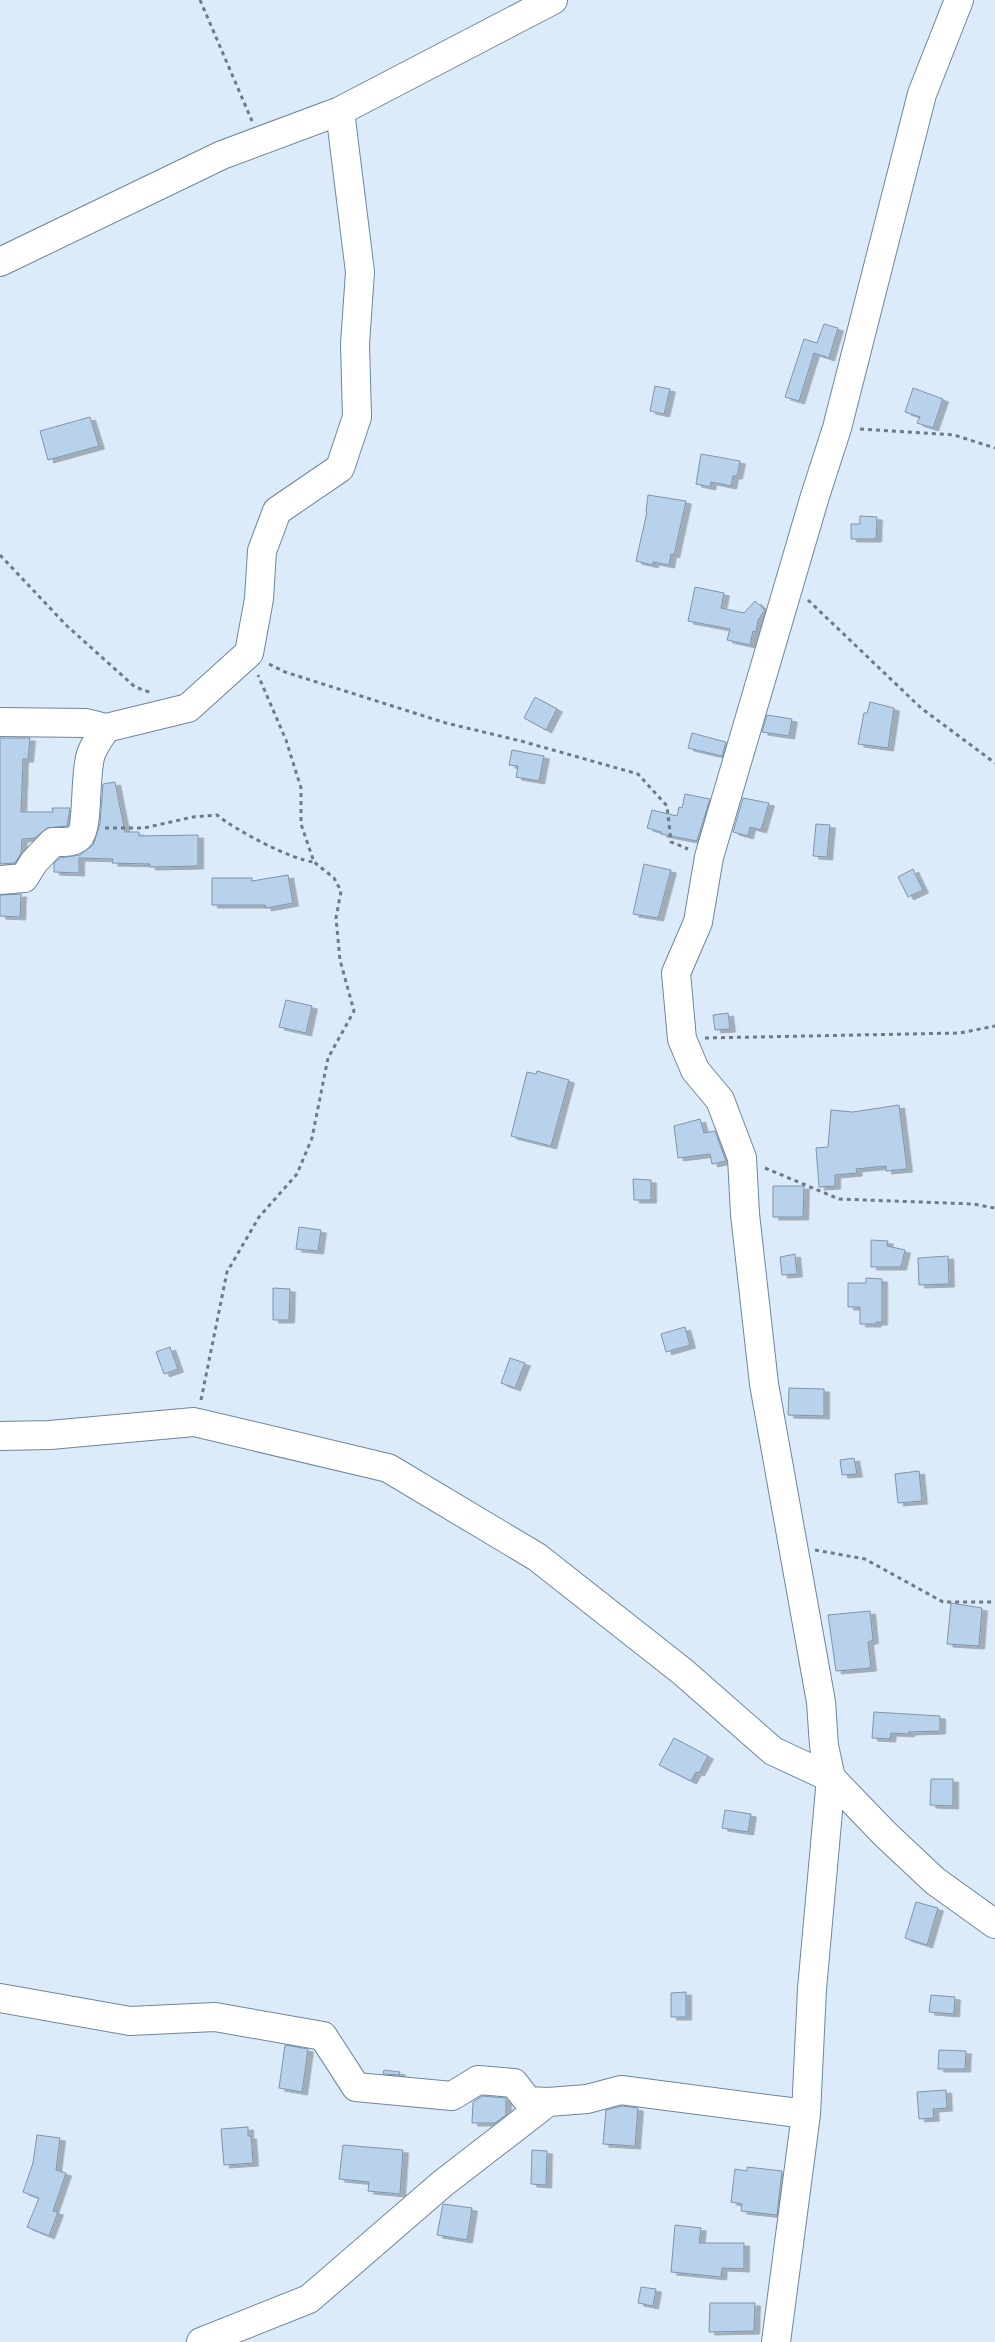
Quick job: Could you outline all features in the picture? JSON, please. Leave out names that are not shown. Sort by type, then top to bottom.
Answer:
[{"type":"street","points":[[0,262],[222,155],[340,111],[553,0]]},
{"type":"street","points":[[776,2342],[806,2114],[812,1989],[831,1778],[824,1746],[821,1702],[764,1384],[745,1214],[742,1158],[720,1100],[695,1070],[682,1039],[676,973],[698,922],[710,857],[837,428],[922,94],[959,0]]},
{"type":"street","points":[[0,722],[86,723],[106,728],[188,708],[249,653],[259,599],[262,551],[277,512],[340,468],[357,417],[355,344],[360,272],[340,111]]},
{"type":"street","points":[[0,880],[24,878],[34,862],[53,842],[70,841],[78,838],[85,828],[85,785],[91,754],[106,728]]},
{"type":"street","points":[[0,1436],[50,1435],[194,1422],[388,1468],[537,1557],[682,1672],[773,1751],[831,1778],[886,1835],[935,1881],[995,1924]]},
{"type":"street","points":[[0,1998],[130,2021],[216,2017],[324,2036],[356,2087],[452,2096],[478,2080],[514,2083],[528,2100],[548,2102],[587,2099],[621,2090],[806,2114]]},
{"type":"street","points":[[201,2342],[309,2298],[442,2184],[548,2102]]},
{"type":"path","points":[[200,0],[260,140]]},
{"type":"path","points":[[837,428],[954,435],[995,448]]},
{"type":"path","points":[[0,555],[66,625],[135,687],[153,694]]},
{"type":"path","points":[[790,582],[921,708],[995,763]]},
{"type":"path","points":[[249,653],[286,672],[446,723],[522,741],[638,774],[667,806],[671,842],[710,857]]},
{"type":"path","points":[[194,1422],[202,1396],[226,1272],[259,1217],[297,1174],[312,1138],[328,1058],[354,1010],[340,951],[336,918],[341,891],[334,878],[314,862],[301,824],[301,788],[286,740],[249,653]]},
{"type":"path","points":[[85,828],[144,828],[193,817],[217,815],[230,826],[300,861],[314,862]]},
{"type":"path","points":[[682,1039],[960,1033],[995,1026]]},
{"type":"path","points":[[742,1158],[839,1199],[973,1204],[995,1208]]},
{"type":"path","points":[[793,1545],[865,1559],[943,1602],[995,1602]]},
{"type":"building","points":[[824,324],[838,328],[829,358],[814,353],[799,401],[785,397],[804,339],[817,343]]},
{"type":"building","points":[[655,386],[670,389],[664,414],[650,411]]},
{"type":"building","points":[[913,388],[943,399],[933,428],[917,423],[920,417],[905,412]]},
{"type":"building","points":[[90,417],[99,446],[48,460],[40,431]]},
{"type":"building","points":[[701,454],[740,461],[737,476],[733,476],[731,486],[711,482],[710,487],[696,484]]},
{"type":"building","points":[[648,495],[686,501],[674,555],[671,554],[669,565],[653,562],[653,565],[636,561],[647,512]]},
{"type":"building","points":[[860,516],[877,517],[876,539],[851,539],[851,524],[860,524]]},
{"type":"building","points":[[695,587],[724,593],[721,608],[744,613],[755,601],[765,610],[758,620],[756,632],[753,631],[750,645],[727,640],[730,629],[688,621]]},
{"type":"building","points":[[535,697],[557,709],[546,730],[524,718]]},
{"type":"building","points":[[870,702],[894,708],[888,748],[858,744],[864,713],[867,713]]},
{"type":"building","points":[[767,715],[792,719],[789,736],[762,732]]},
{"type":"building","points":[[692,733],[726,742],[722,756],[688,748]]},
{"type":"building","points":[[0,738],[30,738],[28,759],[23,759],[21,812],[53,812],[52,808],[70,808],[67,826],[47,828],[35,838],[22,839],[21,853],[15,863],[0,864]]},
{"type":"building","points":[[512,750],[544,756],[539,781],[516,777],[518,766],[509,765]]},
{"type":"building","points":[[115,782],[125,832],[139,832],[139,836],[198,835],[198,866],[150,867],[150,864],[112,863],[113,859],[79,858],[79,873],[54,872],[54,863],[60,858],[80,855],[93,845],[100,824],[103,784]]},
{"type":"building","points":[[685,794],[710,799],[697,841],[661,834],[661,832],[647,828],[652,810],[677,816],[679,807],[682,808]]},
{"type":"building","points":[[743,798],[769,803],[761,830],[750,827],[748,836],[733,832]]},
{"type":"building","points":[[816,824],[830,825],[827,857],[813,856]]},
{"type":"building","points":[[644,864],[671,870],[658,918],[633,914]]},
{"type":"building","points":[[913,869],[923,890],[908,897],[898,877]]},
{"type":"building","points":[[288,875],[293,903],[266,908],[265,905],[212,905],[212,878],[252,878],[252,881]]},
{"type":"building","points":[[21,894],[20,917],[0,916],[0,895]]},
{"type":"building","points":[[286,1000],[312,1006],[306,1033],[279,1027]]},
{"type":"building","points":[[728,1013],[730,1029],[715,1030],[713,1015]]},
{"type":"building","points":[[537,1071],[569,1080],[551,1146],[511,1136],[527,1072],[536,1074]]},
{"type":"building","points":[[899,1105],[907,1169],[886,1171],[886,1166],[856,1169],[857,1173],[835,1175],[835,1186],[819,1187],[816,1148],[828,1147],[831,1110],[853,1112]]},
{"type":"building","points":[[700,1119],[704,1133],[715,1131],[726,1161],[712,1164],[710,1154],[678,1158],[674,1126]]},
{"type":"building","points":[[633,1179],[651,1180],[651,1200],[634,1200]]},
{"type":"building","points":[[773,1186],[804,1186],[803,1217],[773,1217]]},
{"type":"building","points":[[299,1227],[321,1230],[318,1251],[296,1249]]},
{"type":"building","points":[[871,1240],[888,1241],[887,1246],[905,1250],[901,1267],[871,1267]]},
{"type":"building","points":[[795,1254],[797,1274],[782,1275],[780,1257]]},
{"type":"building","points":[[948,1256],[949,1284],[919,1285],[918,1258]]},
{"type":"building","points":[[866,1278],[882,1279],[882,1322],[876,1322],[876,1324],[860,1324],[860,1307],[848,1307],[848,1283],[866,1283]]},
{"type":"building","points":[[273,1288],[290,1289],[289,1320],[273,1320]]},
{"type":"building","points":[[685,1327],[690,1345],[666,1352],[661,1334]]},
{"type":"building","points":[[170,1347],[178,1369],[164,1374],[156,1352]]},
{"type":"building","points":[[510,1358],[525,1363],[515,1388],[501,1383]]},
{"type":"building","points":[[789,1388],[824,1389],[824,1416],[788,1415]]},
{"type":"building","points":[[854,1458],[857,1474],[842,1475],[840,1460]]},
{"type":"building","points":[[919,1471],[922,1501],[898,1503],[895,1474]]},
{"type":"building","points":[[951,1603],[982,1608],[979,1646],[947,1644]]},
{"type":"building","points":[[870,1611],[873,1640],[868,1642],[871,1668],[836,1671],[828,1615]]},
{"type":"building","points":[[874,1712],[940,1716],[940,1731],[909,1732],[909,1734],[891,1733],[890,1739],[872,1738]]},
{"type":"building","points":[[674,1738],[708,1756],[699,1773],[696,1772],[691,1781],[659,1765]]},
{"type":"building","points":[[931,1779],[953,1779],[953,1806],[930,1805]]},
{"type":"building","points":[[725,1810],[751,1814],[748,1832],[722,1828]]},
{"type":"building","points":[[916,1902],[938,1908],[927,1945],[905,1938]]},
{"type":"building","points":[[686,1992],[686,2017],[671,2017],[671,1993]]},
{"type":"building","points":[[931,1995],[955,1997],[954,2014],[929,2012]]},
{"type":"building","points":[[285,2045],[308,2049],[302,2092],[279,2088]]},
{"type":"building","points":[[939,2050],[966,2051],[965,2069],[938,2069]]},
{"type":"building","points":[[384,2070],[400,2072],[399,2075],[383,2074]]},
{"type":"building","points":[[946,2090],[947,2108],[933,2109],[934,2118],[919,2119],[917,2092]]},
{"type":"building","points":[[482,2096],[506,2098],[506,2115],[495,2123],[472,2123],[473,2102]]},
{"type":"building","points":[[622,2106],[638,2108],[635,2146],[603,2144],[606,2110]]},
{"type":"building","points":[[248,2127],[248,2136],[251,2136],[253,2163],[224,2165],[221,2129]]},
{"type":"building","points":[[37,2135],[60,2138],[56,2170],[66,2173],[53,2211],[58,2212],[49,2236],[27,2227],[39,2198],[23,2192],[33,2163]]},
{"type":"building","points":[[343,2145],[403,2150],[400,2194],[368,2191],[369,2182],[339,2179]]},
{"type":"building","points":[[532,2150],[547,2151],[546,2185],[531,2184]]},
{"type":"building","points":[[747,2167],[782,2171],[777,2215],[741,2211],[742,2204],[731,2202],[735,2169],[747,2171]]},
{"type":"building","points":[[443,2204],[472,2208],[467,2240],[437,2235]]},
{"type":"building","points":[[675,2225],[701,2228],[699,2243],[744,2243],[744,2269],[722,2268],[721,2277],[671,2272]]},
{"type":"building","points":[[641,2287],[656,2289],[653,2306],[638,2303]]},
{"type":"building","points":[[710,2303],[755,2303],[754,2331],[709,2332]]}]
